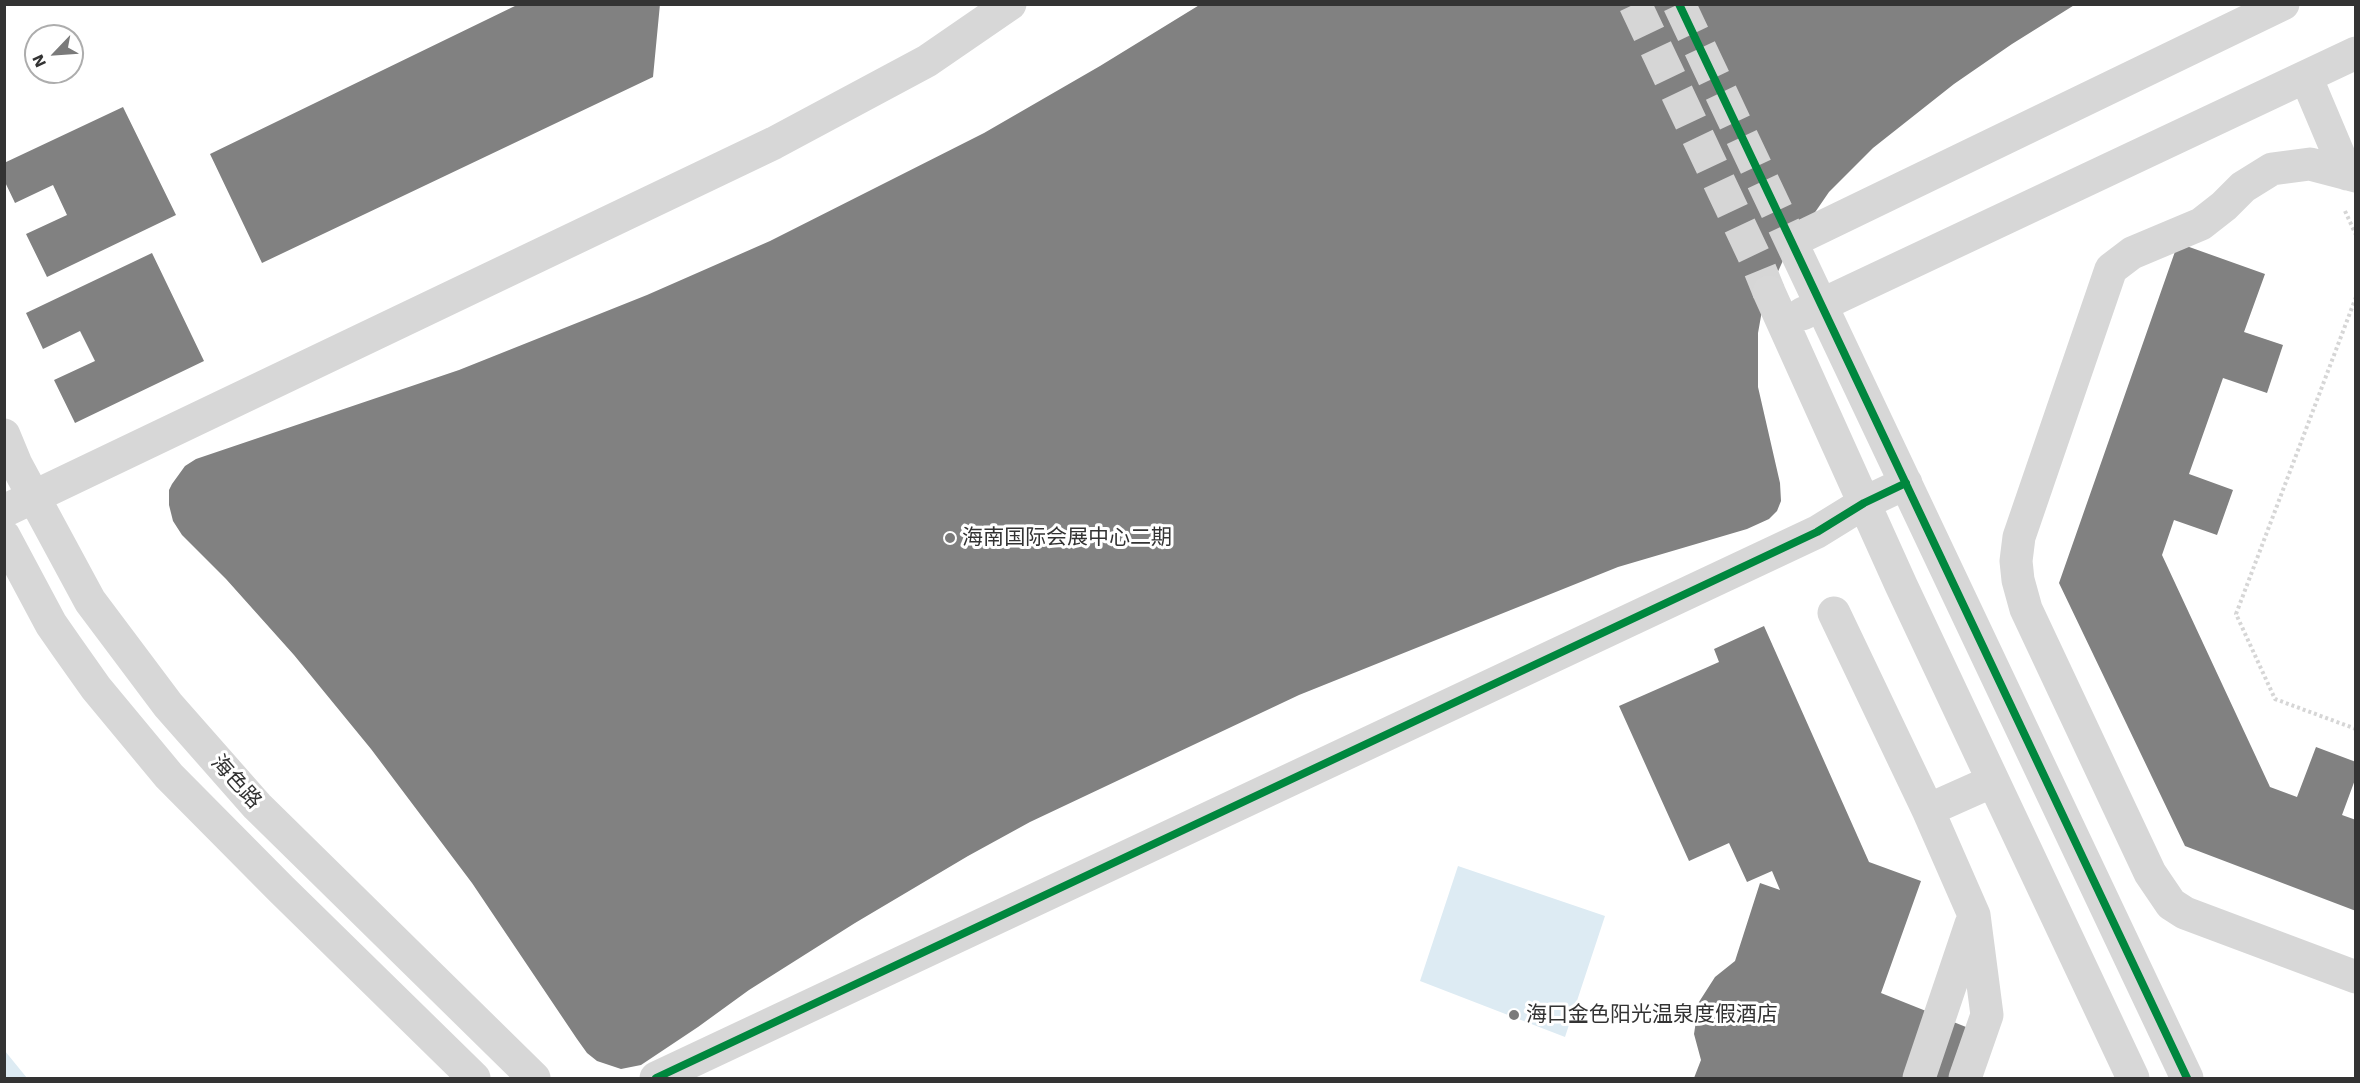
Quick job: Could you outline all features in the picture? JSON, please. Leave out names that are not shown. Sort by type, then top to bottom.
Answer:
[{"type":"street","points":[[4,511],[774,143],[927,60],[1010,4]]},
{"type":"street","points":[[2187,1078],[1821,305],[1803,245],[2283,4]]},
{"type":"street","points":[[1782,324],[2355,53]]},
{"type":"street","points":[[2306,77],[2351,175]]},
{"type":"street","points":[[2351,175],[2310,164],[2271,169],[2243,187],[2201,224],[2132,253],[2111,269],[2019,537],[2016,561],[2018,580],[2026,609],[2150,873],[2171,904],[2185,913],[2355,977]]},
{"type":"street","points":[[1769,292],[1992,781],[2133,1078]]},
{"type":"street","name":"海色路","points":[[4,435],[16,464],[90,601],[168,705],[257,806],[534,1078]]},
{"type":"street","points":[[656,1078],[1817,532],[1864,503],[1906,483]]},
{"type":"street","name":"海色路","points":[[4,536],[51,624],[96,688],[169,776],[474,1078]]},
{"type":"street","points":[[1834,613],[1928,810],[1974,915],[1987,1015],[1965,1078]]},
{"type":"street","points":[[1928,810],[1992,781]]},
{"type":"street","points":[[1919,1078],[1974,915]]},
{"type":"path","points":[[2355,297],[2236,614],[2275,699],[2355,729]]},
{"type":"shaded area","points":[[1458,866],[1605,916],[1565,1037],[1420,981]]},
{"type":"shaded area","points":[[5,1051],[27,1078],[5,1078]]},
{"type":"building","points":[[519,4],[660,4],[653,77],[262,263],[210,154]]},
{"type":"building","name":"海南国际会展中心二期","points":[[1201,4],[2076,4],[1954,84],[1873,148],[1829,192],[1785,256],[1763,305],[1758,333],[1758,387],[1780,483],[1781,501],[1777,511],[1769,519],[1747,529],[1618,567],[1299,695],[1030,822],[968,856],[855,923],[749,990],[641,1065],[621,1069],[597,1061],[587,1053],[472,883],[371,749],[294,655],[226,579],[182,535],[173,521],[169,505],[169,490],[172,484],[185,466],[196,459],[459,370],[647,295],[770,241],[984,133]]},
{"type":"building","points":[[123,107],[176,215],[47,277],[26,234],[67,215],[53,185],[15,203],[4,180],[4,163]]},
{"type":"building","points":[[2178,243],[2265,274],[2244,332],[2283,345],[2267,393],[2223,378],[2189,474],[2233,490],[2217,535],[2174,520],[2162,555],[2270,787],[2297,797],[2316,747],[2356,762],[2356,777],[2342,815],[2356,820],[2356,911],[2185,846],[2059,583]]},
{"type":"building","points":[[152,253],[204,361],[75,423],[54,380],[95,361],[80,331],[43,349],[26,313]]},
{"type":"building","points":[[1764,626],[1869,862],[1921,881],[1881,993],[1971,1029],[1952,1078],[1694,1078],[1701,1060],[1694,1034],[1699,1002],[1715,977],[1735,961],[1760,883],[1780,890],[1772,871],[1747,882],[1729,843],[1689,861],[1619,706],[1719,662],[1714,649]]},
{"type":"tunnel","points":[[1635,4],[1769,292]]},
{"type":"tunnel","points":[[1679,4],[1798,256]]},
{"type":"cycle path","points":[[1679,4],[2187,1078]]},
{"type":"cycle path","points":[[656,1078],[1817,532],[1864,503],[1906,483]]},
{"type":"place","name":"海南国际会展中心二期","points":[[950,538]]},
{"type":"place","name":"海口金色阳光温泉度假酒店","points":[[1514,1015]]}]
